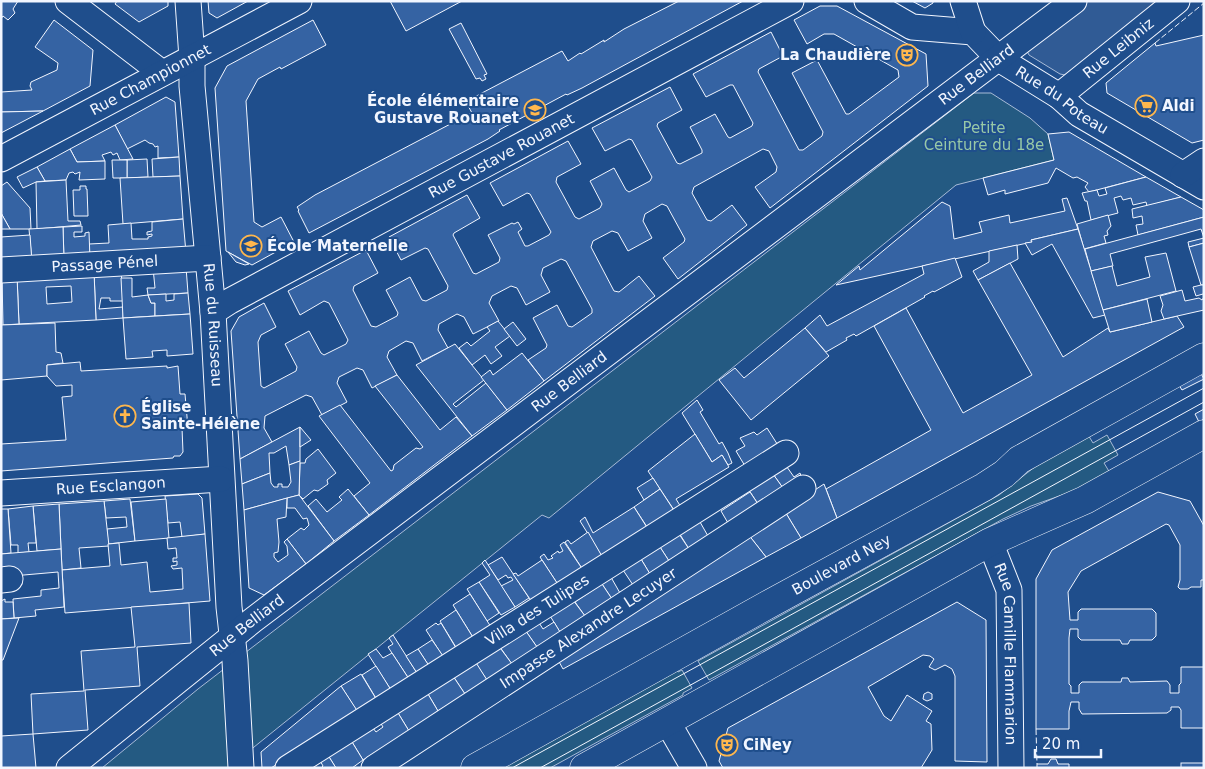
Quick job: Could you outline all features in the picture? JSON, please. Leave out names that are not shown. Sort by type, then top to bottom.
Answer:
[{"type":"main road","name":"Boulevard Ney","points":[[475,768],[984,487],[1004,474],[1019,460],[1204,357]]},
{"type":"main road","points":[[584,768],[668,723],[990,542],[1085,500],[1202,439]]},
{"type":"street","points":[[68,1],[162,73]]},
{"type":"street","name":"Rue du Ruisseau","points":[[188,1],[192,86],[213,312],[221,478],[241,762]]},
{"type":"street","name":"Rue Championnet","points":[[1,159],[299,1]]},
{"type":"street","name":"Rue Gustave Rouanet","points":[[213,312],[230,300],[790,1]]},
{"type":"street","points":[[867,1],[912,28],[973,32],[963,1]]},
{"type":"street","name":"Rue Belliard","points":[[69,768],[233,650],[253,620],[1074,1]]},
{"type":"street","name":"Rue Leibniz","points":[[1059,96],[1177,1]]},
{"type":"street","name":"Rue du Poteau","points":[[973,32],[999,59],[1059,96],[1079,114],[1193,181]]},
{"type":"street","points":[[1193,181],[1204,161]]},
{"type":"street","name":"Passage Pénel","points":[[1,270],[208,258]]},
{"type":"street","name":"Villa des Tulipes","points":[[288,768],[786,452]]},
{"type":"street","name":"Rue Esclangon","points":[[1,493],[221,478]]},
{"type":"street","name":"Impasse Alexandre Lecuyer","points":[[374,768],[803,488]]},
{"type":"street","name":"Rue Camille Flammarion","points":[[990,542],[1009,590],[1011,768]]},
{"type":"street","points":[[668,723],[694,768]]},
{"type":"green space","name":"Petite Ceinture du 18e","points":[[974,93],[991,93],[1030,118],[1048,134],[1054,160],[956,185],[549,518],[542,515],[228,768],[102,768],[198,689]]},
{"type":"green space","points":[[1087,433],[1093,443],[1107,435],[1118,455],[1104,463],[1110,473],[1079,489],[1031,506],[1003,519],[709,680],[698,661],[999,495],[1041,462]]},
{"type":"green space","points":[[675,669],[678,672],[682,670],[692,688],[683,693],[683,695],[550,768],[501,768]]},
{"type":"shaded area","points":[[1082,1],[1168,1],[1065,75],[1060,74],[1029,55],[1027,51]]},
{"type":"building","points":[[1,1],[18,1],[13,9],[15,13],[8,20],[3,16],[1,19]]},
{"type":"building","points":[[117,1],[168,1],[168,6],[139,22],[115,4]]},
{"type":"building","points":[[208,1],[248,1],[217,18],[209,13]]},
{"type":"building","points":[[390,1],[462,1],[406,31]]},
{"type":"building","points":[[679,1],[743,1],[309,233],[297,207],[315,195],[472,113],[466,102],[480,94],[562,51],[568,61],[624,29]]},
{"type":"building","points":[[912,1],[933,1],[933,3],[925,8]]},
{"type":"building","points":[[820,6],[837,6],[926,54],[928,86],[770,208],[755,187],[776,172],[777,167],[769,151],[763,149],[694,187],[692,193],[707,220],[711,221],[732,205],[747,225],[678,279],[663,258],[684,242],[685,239],[667,206],[662,204],[645,214],[643,221],[652,238],[628,251],[618,233],[612,231],[593,241],[591,247],[614,291],[619,292],[639,276],[655,296],[544,381],[528,360],[546,348],[547,345],[533,318],[557,305],[568,326],[572,327],[592,313],[592,309],[566,261],[561,259],[543,268],[541,275],[550,292],[526,305],[517,288],[511,286],[492,296],[489,303],[499,321],[473,334],[464,317],[457,314],[439,324],[438,330],[448,348],[422,361],[413,343],[406,341],[389,351],[387,357],[397,375],[372,388],[363,370],[357,368],[339,377],[337,383],[347,402],[322,415],[312,397],[306,395],[265,416],[264,428],[272,442],[240,459],[231,331],[239,317],[264,303],[276,327],[261,335],[258,342],[261,386],[264,388],[296,371],[297,367],[285,344],[309,331],[324,355],[346,344],[348,340],[329,303],[324,301],[300,315],[288,291],[366,250],[378,273],[354,286],[353,290],[371,326],[376,327],[397,316],[398,313],[386,290],[410,277],[422,300],[426,301],[447,290],[448,286],[428,249],[425,248],[401,260],[389,237],[467,195],[480,218],[453,235],[473,273],[476,274],[499,262],[500,258],[488,235],[518,222],[522,229],[518,232],[525,246],[528,246],[549,235],[551,232],[530,194],[527,193],[503,206],[490,183],[568,141],[581,164],[557,177],[556,182],[575,217],[579,219],[600,208],[602,204],[590,181],[614,168],[629,192],[650,181],[652,177],[632,140],[629,139],[605,151],[592,128],[670,87],[682,110],[658,123],[657,126],[677,163],[680,164],[702,153],[690,127],[715,114],[730,138],[752,126],[753,123],[733,85],[706,97],[693,74],[771,32],[783,56],[759,69],[758,72],[799,150],[803,150],[822,136],[823,132],[792,73],[817,60],[846,114],[849,114],[899,77],[898,70],[834,34],[824,34],[807,44],[794,20]]},
{"type":"building","points":[[54,20],[93,50],[90,86],[43,111],[1,112],[1,92],[32,90],[31,82],[57,70],[58,63],[35,47]]},
{"type":"building","points":[[313,20],[326,45],[258,79],[246,101],[254,222],[262,227],[281,217],[294,242],[252,265],[226,251],[215,88],[227,66]]},
{"type":"building","points":[[461,23],[487,74],[484,75],[486,79],[482,81],[480,78],[476,79],[449,29]]},
{"type":"building","points":[[1204,35],[1204,140],[1192,143],[1107,93],[1106,83],[1155,43],[1156,46]]},
{"type":"building","points":[[166,97],[175,102],[179,157],[158,158],[158,146],[155,147],[145,140],[127,149],[115,125]]},
{"type":"building","points":[[43,111],[1,133],[1,112]]},
{"type":"building","points":[[115,125],[133,159],[120,160],[117,153],[113,155],[111,152],[102,155],[105,161],[77,162],[70,149]]},
{"type":"building","points":[[1069,132],[1146,177],[1089,192],[1085,187],[1088,183],[1077,177],[1073,178],[1056,168],[1048,183],[1005,194],[1005,190],[988,195],[983,178],[1054,160],[1048,134]]},
{"type":"building","points":[[70,149],[77,162],[105,161],[105,179],[79,180],[80,172],[75,174],[73,172],[69,173],[66,180],[45,181],[37,167]]},
{"type":"building","points":[[179,157],[180,176],[153,177],[152,159]]},
{"type":"building","points":[[147,159],[148,177],[127,178],[127,160]]},
{"type":"building","points":[[112,160],[127,160],[127,178],[113,178]]},
{"type":"building","points":[[37,167],[45,181],[36,182],[23,188],[17,177]]},
{"type":"building","points":[[180,176],[183,219],[123,224],[120,178]]},
{"type":"building","points":[[1146,177],[1181,197],[1147,206],[1146,202],[1133,205],[1131,198],[1123,200],[1121,196],[1114,198],[1118,213],[1091,220],[1087,201],[1085,201],[1082,193],[1097,190],[1099,196],[1107,194],[1105,188]]},
{"type":"building","points":[[66,180],[68,221],[80,221],[81,225],[37,229],[36,182]]},
{"type":"building","points":[[7,182],[30,208],[31,229],[10,229],[1,213],[1,186]]},
{"type":"building","points":[[80,186],[86,186],[87,189],[88,216],[74,216],[73,190],[80,190]]},
{"type":"building","points":[[1181,197],[1204,210],[1204,217],[1138,235],[1136,225],[1143,224],[1142,216],[1133,218],[1132,209]]},
{"type":"building","points":[[1067,198],[1078,229],[1031,240],[1032,242],[836,285],[859,266],[860,270],[942,202],[950,206],[954,239],[982,232],[979,222],[1009,215],[1010,223],[1065,211],[1062,199]]},
{"type":"building","points":[[1,213],[10,229],[1,229]]},
{"type":"building","points":[[1108,215],[1111,226],[1107,231],[1108,235],[1104,236],[1106,243],[1084,249],[1077,224]]},
{"type":"building","points":[[1204,217],[1204,238],[1201,229],[1110,254],[1113,266],[1091,271],[1085,249]]},
{"type":"building","points":[[183,219],[186,253],[90,259],[89,244],[109,243],[108,225],[131,223],[132,239],[148,239],[148,237],[152,236],[152,234],[147,235],[147,232],[152,231],[152,222]]},
{"type":"building","points":[[82,226],[82,232],[74,232],[74,237],[85,236],[85,233],[89,232],[90,259],[64,260],[63,227]]},
{"type":"building","points":[[63,227],[64,260],[32,262],[29,229]]},
{"type":"building","points":[[1078,229],[1105,315],[1093,318],[1052,244],[1032,255],[1025,243]]},
{"type":"building","points":[[30,235],[32,262],[1,264],[1,237]]},
{"type":"building","points":[[1204,238],[1204,243],[1189,247],[1188,242]]},
{"type":"building","points":[[1204,243],[1204,285],[1201,285],[1189,247]]},
{"type":"building","points":[[1017,245],[1018,259],[978,280],[973,271],[989,262],[989,251]]},
{"type":"building","points":[[228,252],[249,264],[245,265],[236,262]]},
{"type":"building","points":[[1166,253],[1176,291],[1103,310],[1091,271],[1112,266],[1117,286],[1150,277],[1145,257]]},
{"type":"building","points":[[955,258],[962,277],[924,296],[856,336],[854,334],[846,338],[847,340],[826,352],[805,328],[820,315],[827,326],[924,274],[922,266]]},
{"type":"building","points":[[1010,263],[1063,357],[1108,328],[1110,332],[1177,316],[1184,327],[837,518],[826,489],[931,430],[874,326],[906,308],[963,413],[1032,375],[978,280]]},
{"type":"building","points":[[186,267],[188,293],[148,295],[147,288],[155,288],[153,268]]},
{"type":"building","points":[[121,270],[123,301],[110,301],[110,298],[101,298],[99,309],[123,307],[123,318],[96,320],[94,272]]},
{"type":"building","points":[[94,272],[96,320],[19,324],[17,276]],"holes":[[[71,286],[72,302],[47,304],[46,287]]]},
{"type":"building","points":[[17,276],[19,324],[3,325],[2,277]]},
{"type":"building","points":[[121,278],[132,278],[132,297],[148,295],[151,303],[155,303],[155,316],[123,318]]},
{"type":"building","points":[[1204,285],[1204,295],[1196,296],[1193,287]]},
{"type":"building","points":[[1182,290],[1185,301],[1199,298],[1202,300],[1204,297],[1204,310],[1164,319],[1161,311],[1163,305],[1160,296]]},
{"type":"building","points":[[188,293],[190,314],[155,316],[155,303],[151,303],[148,295],[166,294],[166,301],[174,300],[174,294]]},
{"type":"building","points":[[1147,299],[1152,322],[1110,332],[1103,310]]},
{"type":"building","points":[[190,314],[193,354],[167,356],[167,350],[152,351],[153,357],[126,359],[123,318]]},
{"type":"building","points":[[498,321],[510,336],[495,347],[502,356],[491,364],[485,355],[472,365],[459,348],[467,342],[471,346],[490,331],[487,327]]},
{"type":"building","points":[[513,322],[526,339],[517,346],[504,329]]},
{"type":"building","points":[[55,323],[56,352],[61,353],[63,363],[47,365],[47,376],[1,380],[1,325]]},
{"type":"building","points":[[805,328],[829,356],[751,420],[719,380],[735,368],[744,378]]},
{"type":"building","points":[[455,344],[484,380],[453,404],[456,407],[486,383],[507,410],[472,436],[416,365]]},
{"type":"building","points":[[522,353],[544,381],[507,410],[481,377],[490,370],[493,375]]},
{"type":"building","name":"Église Sainte-Hélène","points":[[80,362],[81,371],[178,366],[180,394],[185,394],[188,428],[182,428],[183,452],[180,456],[1,471],[1,444],[66,440],[62,397],[72,396],[72,385],[56,386],[47,376],[47,365]]},
{"type":"building","points":[[1199,370],[1204,379],[1182,390],[1177,382]]},
{"type":"building","points":[[397,375],[440,430],[456,417],[472,436],[369,515],[354,496],[370,483],[319,416],[340,405],[391,471],[393,470],[394,465],[416,448],[420,449],[423,447],[375,386]]},
{"type":"building","points":[[697,400],[703,410],[700,412],[719,444],[722,442],[732,463],[728,465],[722,455],[712,462],[682,413]]},
{"type":"building","points":[[1204,409],[1204,419],[1199,422],[1195,414]]},
{"type":"building","points":[[300,427],[300,461],[289,465],[286,446],[274,453],[269,453],[270,473],[242,484],[240,459]]},
{"type":"building","points":[[300,427],[311,440],[300,447]]},
{"type":"building","points":[[767,428],[781,450],[748,471],[736,451],[745,446],[740,438],[754,432],[757,435]]},
{"type":"building","points":[[695,434],[712,462],[722,455],[729,467],[676,499],[684,512],[678,516],[648,471]]},
{"type":"building","points":[[318,449],[336,473],[327,480],[328,484],[318,491],[314,490],[303,499],[299,495],[300,463],[305,463],[306,459]]},
{"type":"building","points":[[782,460],[794,477],[800,473],[801,476],[783,488],[773,474]]},
{"type":"building","points":[[300,461],[299,495],[244,510],[242,484],[270,473],[271,483],[274,487],[282,484],[282,487],[288,487],[291,482],[289,465]]},
{"type":"building","points":[[773,474],[783,488],[758,504],[745,484]]},
{"type":"building","points":[[653,478],[660,489],[644,500],[637,488]]},
{"type":"building","points":[[824,484],[837,518],[801,538],[784,510]]},
{"type":"building","points":[[348,489],[369,515],[334,541],[308,506],[316,499],[327,512],[342,500],[339,497]]},
{"type":"building","points":[[660,489],[675,512],[651,533],[634,507]]},
{"type":"building","points":[[750,492],[758,504],[728,523],[721,511]]},
{"type":"building","points":[[1158,492],[1190,501],[1204,526],[1204,580],[1201,580],[1201,587],[1180,589],[1178,587],[1180,580],[1180,545],[1169,525],[1166,524],[1081,571],[1068,592],[1070,620],[1078,620],[1078,612],[1081,609],[1152,609],[1156,613],[1156,636],[1152,640],[1130,640],[1128,644],[1122,644],[1120,640],[1081,640],[1078,637],[1078,629],[1070,629],[1069,684],[1071,686],[1071,693],[1079,693],[1079,685],[1082,682],[1121,682],[1122,678],[1128,678],[1130,682],[1167,681],[1170,685],[1170,693],[1179,693],[1181,667],[1204,667],[1204,728],[1181,728],[1181,710],[1179,707],[1171,707],[1171,710],[1167,713],[1082,714],[1079,709],[1079,702],[1071,702],[1069,729],[1036,729],[1036,579],[1052,550]]},
{"type":"building","points":[[198,494],[202,498],[205,534],[182,537],[180,522],[168,523],[165,496]]},
{"type":"building","points":[[299,495],[334,541],[306,564],[287,539],[301,528],[304,530],[309,525],[307,518],[303,519],[295,508],[287,508],[287,498]]},
{"type":"building","points":[[287,498],[286,517],[277,519],[279,542],[278,552],[274,553],[274,557],[278,562],[288,555],[287,546],[284,542],[287,539],[306,564],[264,595],[249,588],[244,510]]},
{"type":"building","points":[[130,499],[135,541],[108,544],[107,529],[127,527],[126,517],[106,518],[104,501]]},
{"type":"building","points":[[166,499],[169,538],[135,541],[131,502]]},
{"type":"building","points":[[104,501],[109,546],[79,548],[81,568],[62,570],[59,504]]},
{"type":"building","points":[[59,504],[61,549],[37,551],[33,506]]},
{"type":"building","points":[[33,506],[36,543],[28,543],[29,552],[18,553],[18,545],[11,545],[8,509]]},
{"type":"building","points":[[634,507],[648,529],[603,558],[580,521],[585,517],[593,533]]},
{"type":"building","points":[[1,509],[8,509],[11,553],[1,554]]},
{"type":"building","points":[[784,510],[801,538],[766,557],[748,534]]},
{"type":"building","points":[[696,515],[708,536],[689,549],[676,528]]},
{"type":"building","points":[[588,532],[603,558],[583,570],[565,542],[568,540],[571,544]]},
{"type":"building","points":[[205,534],[210,601],[65,613],[62,570],[110,566],[108,544],[119,543],[121,565],[147,562],[150,592],[183,589],[182,568],[173,569],[171,566],[177,565],[177,561],[173,562],[173,558],[177,558],[176,548],[168,549],[167,538]]},
{"type":"building","points":[[679,534],[689,549],[669,561],[660,547]]},
{"type":"building","points":[[748,534],[766,557],[563,669],[557,658]]},
{"type":"building","points":[[564,542],[583,570],[559,586],[540,557],[544,554],[548,560],[553,558],[551,556],[558,551],[559,553],[563,551],[560,545]]},
{"type":"building","points":[[660,547],[669,561],[650,574],[641,559]]},
{"type":"building","points":[[61,549],[64,607],[35,610],[36,616],[14,618],[13,599],[41,596],[41,590],[59,588],[58,572],[1,577],[1,554]]},
{"type":"building","points":[[502,557],[529,598],[515,607],[501,586],[513,580],[506,575],[498,580],[488,565]]},
{"type":"building","points":[[641,559],[650,574],[633,585],[619,564]]},
{"type":"building","points":[[485,560],[515,607],[501,615],[479,582],[490,575],[482,563]]},
{"type":"building","points":[[542,560],[559,586],[532,602],[513,574],[516,573],[518,576]]},
{"type":"building","points":[[608,572],[620,593],[612,599],[598,578]]},
{"type":"building","points":[[479,582],[499,613],[487,621],[467,589]]},
{"type":"building","points":[[602,584],[612,599],[585,616],[575,602]]},
{"type":"building","points":[[470,594],[491,627],[474,639],[453,605]]},
{"type":"building","points":[[570,596],[585,616],[560,632],[547,611]]},
{"type":"building","points":[[5,599],[5,602],[13,602],[14,618],[1,619],[1,601]]},
{"type":"building","points":[[957,602],[986,620],[987,762],[955,761],[955,676],[952,669],[945,665],[935,670],[929,667],[934,659],[923,655],[868,687],[884,716],[891,721],[907,695],[932,711],[926,721],[931,724],[932,750],[921,768],[723,768],[719,761],[728,728]]},
{"type":"building","points":[[189,603],[191,643],[137,647],[140,686],[85,690],[88,730],[33,734],[31,694],[84,691],[81,651],[135,647],[131,607]]},
{"type":"building","points":[[456,610],[474,639],[457,649],[440,621]]},
{"type":"building","points":[[19,618],[3,660],[1,660],[1,619]]},
{"type":"building","points":[[536,618],[543,629],[554,622],[560,632],[537,647],[523,627]]},
{"type":"building","points":[[436,623],[438,625],[441,623],[456,648],[447,663],[426,630]]},
{"type":"building","points":[[523,627],[537,647],[512,664],[497,643]]},
{"type":"building","points":[[393,635],[417,673],[409,679],[388,647],[393,644],[389,638]]},
{"type":"building","points":[[432,640],[443,656],[433,672],[418,649]]},
{"type":"building","points":[[498,645],[512,664],[487,680],[474,661]]},
{"type":"building","points":[[376,649],[383,658],[392,653],[409,679],[391,690],[368,654]]},
{"type":"building","points":[[418,649],[433,672],[417,673],[406,656]]},
{"type":"building","points":[[473,658],[487,680],[465,694],[451,673]]},
{"type":"building","points":[[376,666],[391,690],[377,700],[362,675]]},
{"type":"building","points":[[451,673],[465,694],[438,711],[425,689]]},
{"type":"building","points":[[361,674],[378,702],[357,711],[341,686]]},
{"type":"building","points":[[341,686],[358,712],[271,768],[262,768],[261,752]]},
{"type":"building","points":[[425,689],[438,711],[409,731],[395,708]]},
{"type":"building","points":[[928,692],[932,694],[932,699],[927,701],[923,699],[924,694]]},
{"type":"building","points":[[395,708],[409,731],[363,760],[349,737],[370,724],[376,732],[383,727],[378,719]]},
{"type":"building","points":[[33,734],[36,768],[1,768],[1,736]]},
{"type":"building","points":[[349,737],[363,760],[352,768],[336,768],[326,752]]},
{"type":"building","points":[[326,752],[336,768],[321,768],[323,766],[318,757]]},
{"type":"building","points":[[1051,759],[1056,759],[1058,764],[1069,764],[1069,768],[1037,768],[1037,764],[1048,764]]},
{"type":"building","points":[[1181,763],[1204,763],[1204,768],[1181,768]]},
{"type":"tram line","points":[[512,768],[1204,388]]},
{"type":"tram line","points":[[540,768],[1204,402]]},
{"type":"fence","points":[[1155,43],[1204,3]]},
{"type":"fence","points":[[1036,729],[1037,764]]},
{"type":"place","name":"La Chaudière","points":[[907,55]]},
{"type":"place","name":"Aldi","points":[[1146,106]]},
{"type":"place","name":"École élémentaire Gustave Rouanet","points":[[535,110]]},
{"type":"place","name":"École Maternelle","points":[[251,246]]},
{"type":"place","name":"Église Sainte-Hélène","points":[[125,416]]},
{"type":"place","name":"CiNey","points":[[727,745]]}]
